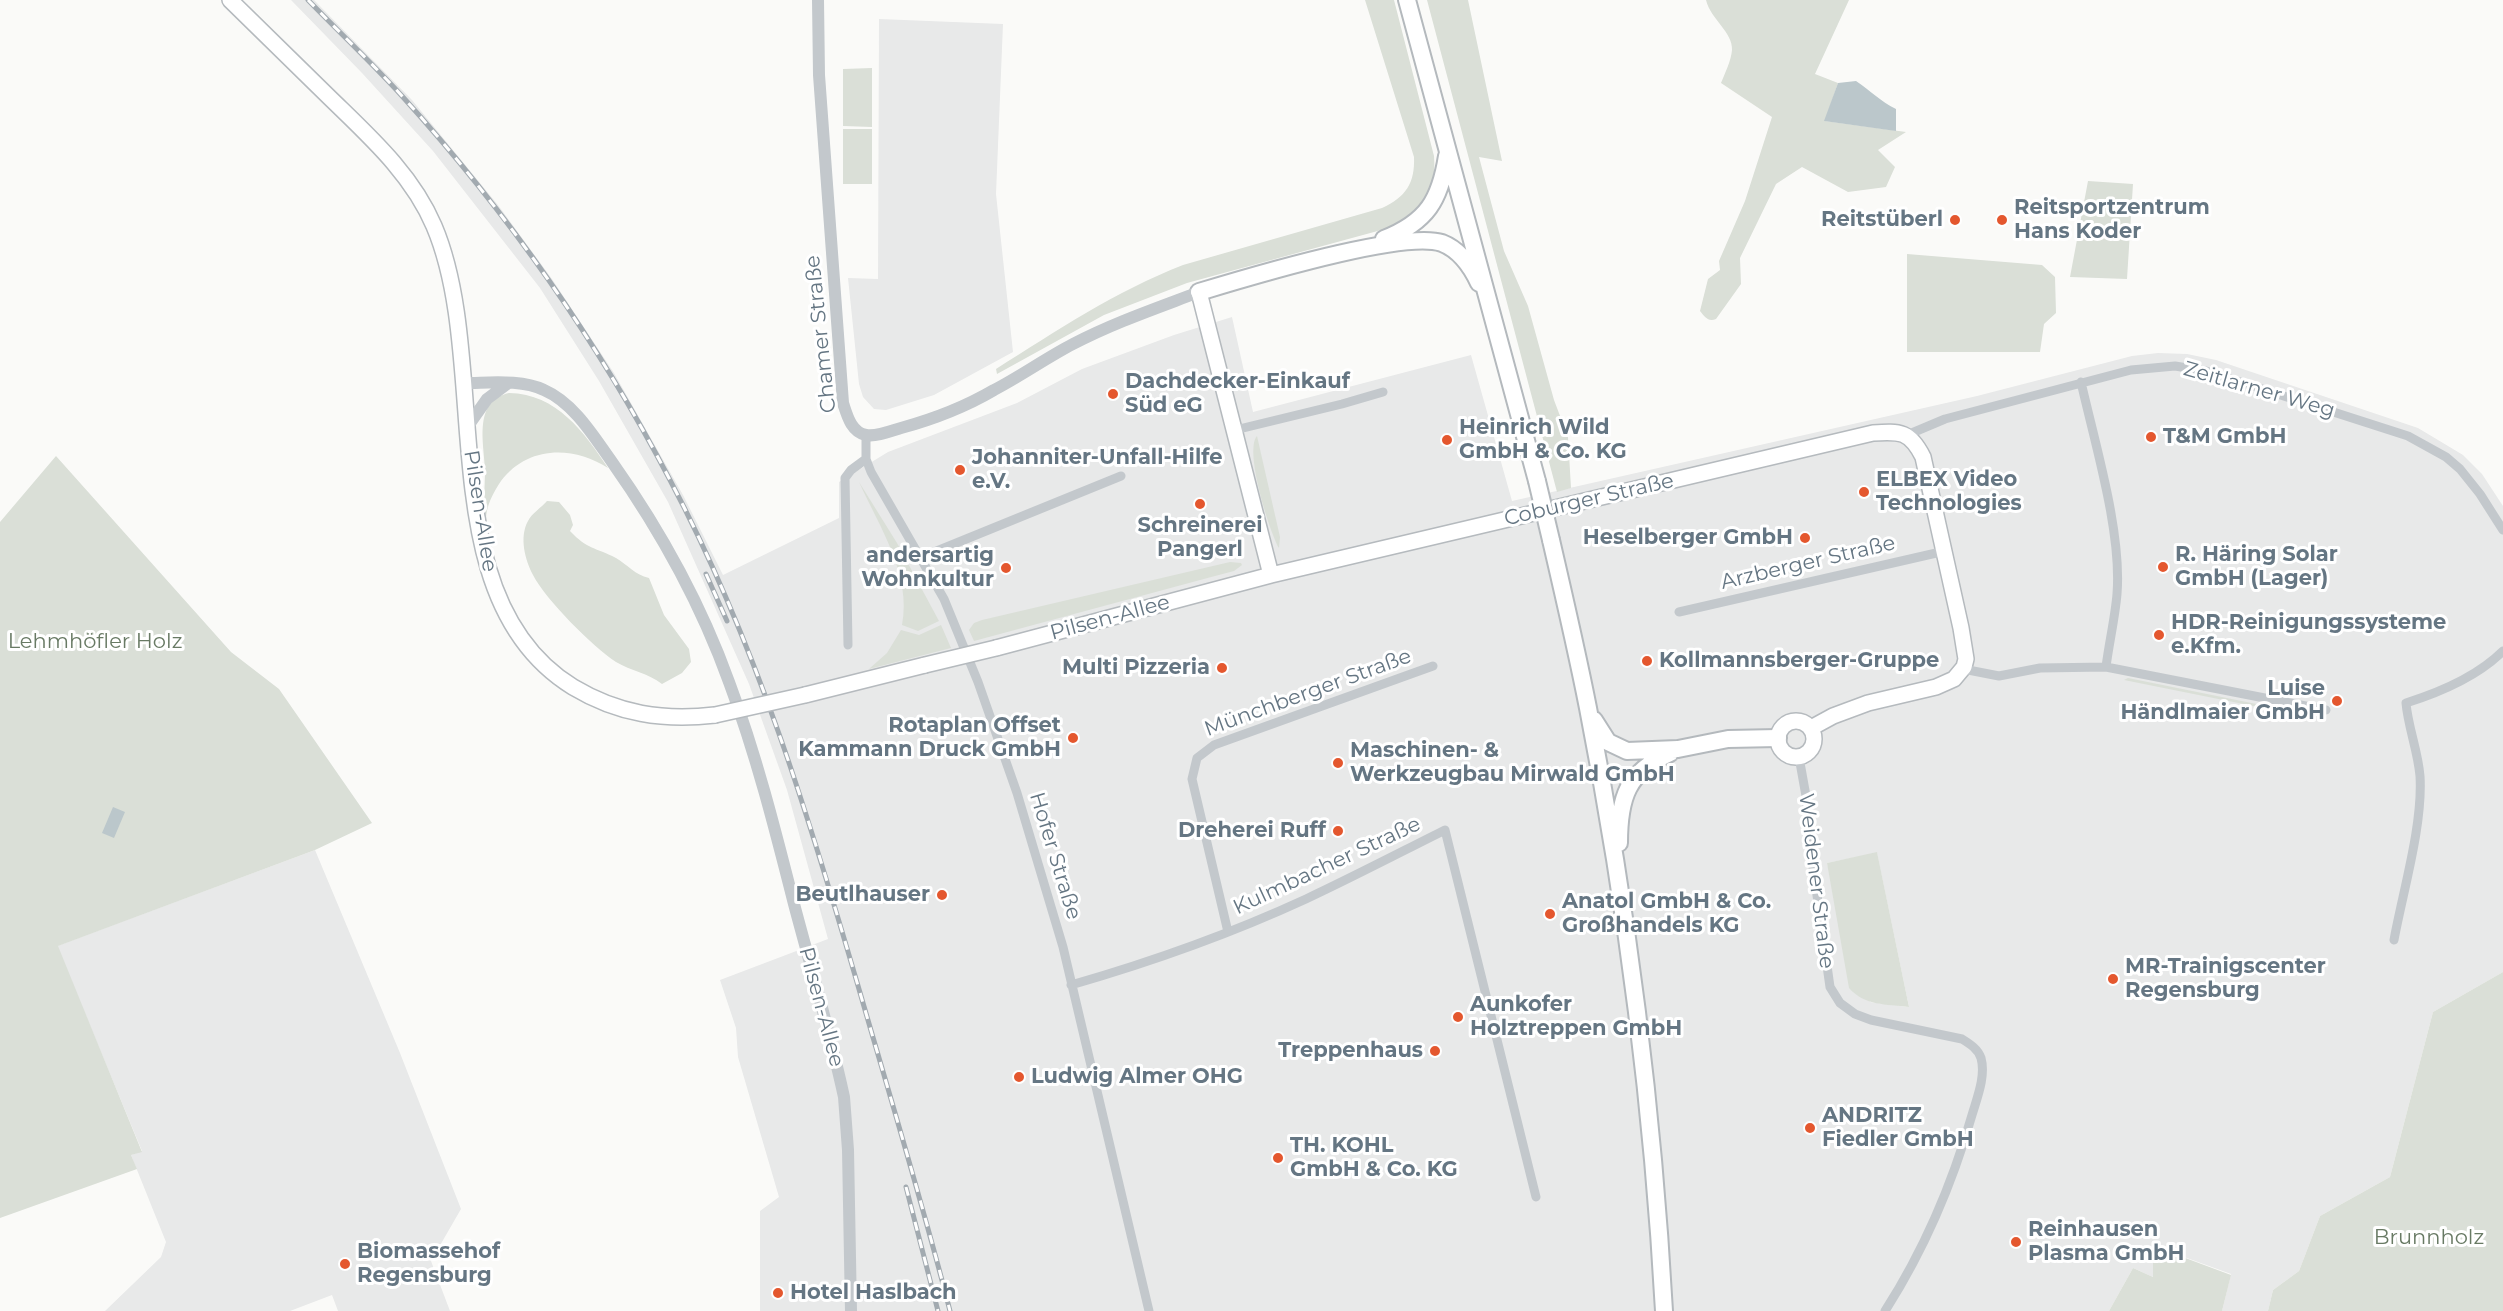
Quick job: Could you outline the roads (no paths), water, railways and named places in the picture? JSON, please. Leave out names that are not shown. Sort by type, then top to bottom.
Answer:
[{"type":"highway","points":[[1407,0],[1537,481],[1588,709],[1619,889],[1649,1120],[1664,1311]]},
{"type":"highway","points":[[1355,251],[1402,232],[1421,218],[1432,205],[1438,192],[1448,149]]},
{"type":"highway","points":[[1200,292],[1257,275],[1355,251],[1416,240],[1429,240],[1452,247],[1474,273],[1491,308]]},
{"type":"highway","points":[[1588,709],[1600,733],[1608,742],[1617,747],[1642,752],[1678,749],[1728,739],[1778,738]]},
{"type":"highway","points":[[1619,889],[1619,817],[1628,787],[1650,763],[1678,749]]},
{"type":"main road","name":"Pilsen-Allee","points":[[230,0],[364,132],[398,168],[418,195],[443,248],[456,306],[481,538],[490,579],[512,626],[528,647],[564,682],[605,704],[644,716],[684,718],[715,715],[996,648],[1271,575]]},
{"type":"main road","points":[[1200,292],[1271,575]]},
{"type":"main road","name":"Coburger Straße","points":[[1271,575],[1872,433],[1893,431],[1907,435]]},
{"type":"main road","points":[[1811,728],[1868,703],[1936,687],[1954,679],[1963,669],[1966,659],[1961,628],[1923,457],[1916,442],[1907,435]]},
{"type":"main road","points":[[1792,721],[1803,722],[1811,728],[1814,744],[1809,752],[1794,757],[1783,752],[1778,738],[1782,726],[1792,721]]},
{"type":"street","name":"Chamer Straße","points":[[818,0],[819,75],[843,403],[851,425],[866,435]]},
{"type":"street","points":[[866,435],[913,425],[950,412],[994,391],[1074,343],[1200,292]]},
{"type":"street","name":"Zeitlarner Weg","points":[[1907,435],[1945,418],[2081,382],[2153,366],[2192,368],[2408,436],[2446,457],[2471,482],[2503,530]]},
{"type":"street","points":[[2081,382],[2111,524],[2116,561],[2117,593],[2106,667]]},
{"type":"street","name":"Pilsen-Allee","points":[[464,383],[507,384],[544,390],[569,408],[627,484],[664,543],[716,648],[760,777],[836,1061],[846,1113],[851,1311]]},
{"type":"street","points":[[468,426],[487,399],[507,384]]},
{"type":"street","points":[[1235,430],[1383,392]]},
{"type":"street","name":"Hofer Straße","points":[[866,435],[866,459],[944,599],[971,663],[1017,793],[1064,947],[1071,985],[1149,1311]]},
{"type":"street","points":[[848,645],[845,478],[851,470],[866,459]]},
{"type":"street","points":[[922,557],[1121,476]]},
{"type":"street","name":"Arzberger Straße","points":[[1679,612],[1945,551]]},
{"type":"street","points":[[2394,940],[2418,815],[2420,792],[2420,774],[2406,703],[2450,687],[2476,672],[2503,651]]},
{"type":"street","name":"Münchberger Straße","points":[[1228,932],[1192,778],[1197,758],[1203,751],[1214,745],[1433,666]]},
{"type":"street","points":[[1963,669],[1999,676],[2048,668],[2106,667],[2326,710]]},
{"type":"street","name":"Weidener Straße","points":[[1799,757],[1830,987],[1840,1003],[1855,1014],[1871,1020],[1962,1039],[1972,1045],[1980,1055],[1983,1072],[1958,1162],[1933,1225],[1885,1311]]},
{"type":"street","name":"Kulmbacher Straße","points":[[1071,985],[1141,964],[1228,932],[1338,884],[1445,830],[1536,1197]]},
{"type":"railway","points":[[308,0],[402,96],[478,185],[514,232],[581,328],[612,378],[670,480],[701,542],[755,669],[801,798],[895,1113],[950,1311]]},
{"type":"railway","points":[[706,574],[727,621]]},
{"type":"railway","points":[[906,1187],[938,1311]]},
{"type":"place","name":"Reitstüberl","points":[[1955,220]]},
{"type":"place","name":"Reitsportzentrum Hans Koder","points":[[2002,220]]},
{"type":"place","name":"Dachdecker-Einkauf Süd eG","points":[[1113,394]]},
{"type":"place","name":"T&M GmbH","points":[[2151,437]]},
{"type":"place","name":"Heinrich Wild GmbH & Co. KG","points":[[1447,440]]},
{"type":"place","name":"Johanniter-Unfall-Hilfe e.V.","points":[[960,470]]},
{"type":"place","name":"ELBEX Video Technologies","points":[[1864,492]]},
{"type":"place","name":"Schreinerei Pangerl","points":[[1200,504]]},
{"type":"place","name":"Heselberger GmbH","points":[[1805,538]]},
{"type":"place","name":"R. Häring Solar GmbH (Lager)","points":[[2163,567]]},
{"type":"place","name":"andersartig Wohnkultur","points":[[1006,568]]},
{"type":"place","name":"HDR-Reinigungssysteme e.Kfm.","points":[[2159,635]]},
{"type":"place","name":"Kollmannsberger-Gruppe","points":[[1647,661]]},
{"type":"place","name":"Multi Pizzeria","points":[[1222,668]]},
{"type":"place","name":"Luise Händlmaier GmbH","points":[[2337,701]]},
{"type":"place","name":"Rotaplan Offset Kammann Druck GmbH","points":[[1073,738]]},
{"type":"place","name":"Maschinen- & Werkzeugbau Mirwald GmbH","points":[[1338,763]]},
{"type":"place","name":"Dreherei Ruff","points":[[1338,831]]},
{"type":"place","name":"Beutlhauser","points":[[942,895]]},
{"type":"place","name":"Anatol GmbH & Co. Großhandels KG","points":[[1550,914]]},
{"type":"place","name":"MR-Trainigscenter Regensburg","points":[[2113,979]]},
{"type":"place","name":"Aunkofer Holztreppen GmbH","points":[[1458,1017]]},
{"type":"place","name":"Treppenhaus","points":[[1435,1051]]},
{"type":"place","name":"Ludwig Almer OHG","points":[[1019,1077]]},
{"type":"place","name":"ANDRITZ Fiedler GmbH","points":[[1810,1128]]},
{"type":"place","name":"TH. KOHL GmbH & Co. KG","points":[[1278,1158]]},
{"type":"place","name":"Reinhausen Plasma GmbH","points":[[2016,1242]]},
{"type":"place","name":"Biomassehof Regensburg","points":[[345,1264]]},
{"type":"place","name":"Hotel Haslbach","points":[[778,1293]]},
{"type":"park label","name":"Lehmhöfler Holz","points":[[95,642]]},
{"type":"park label","name":"Brunnholz","points":[[2429,1238]]}]
